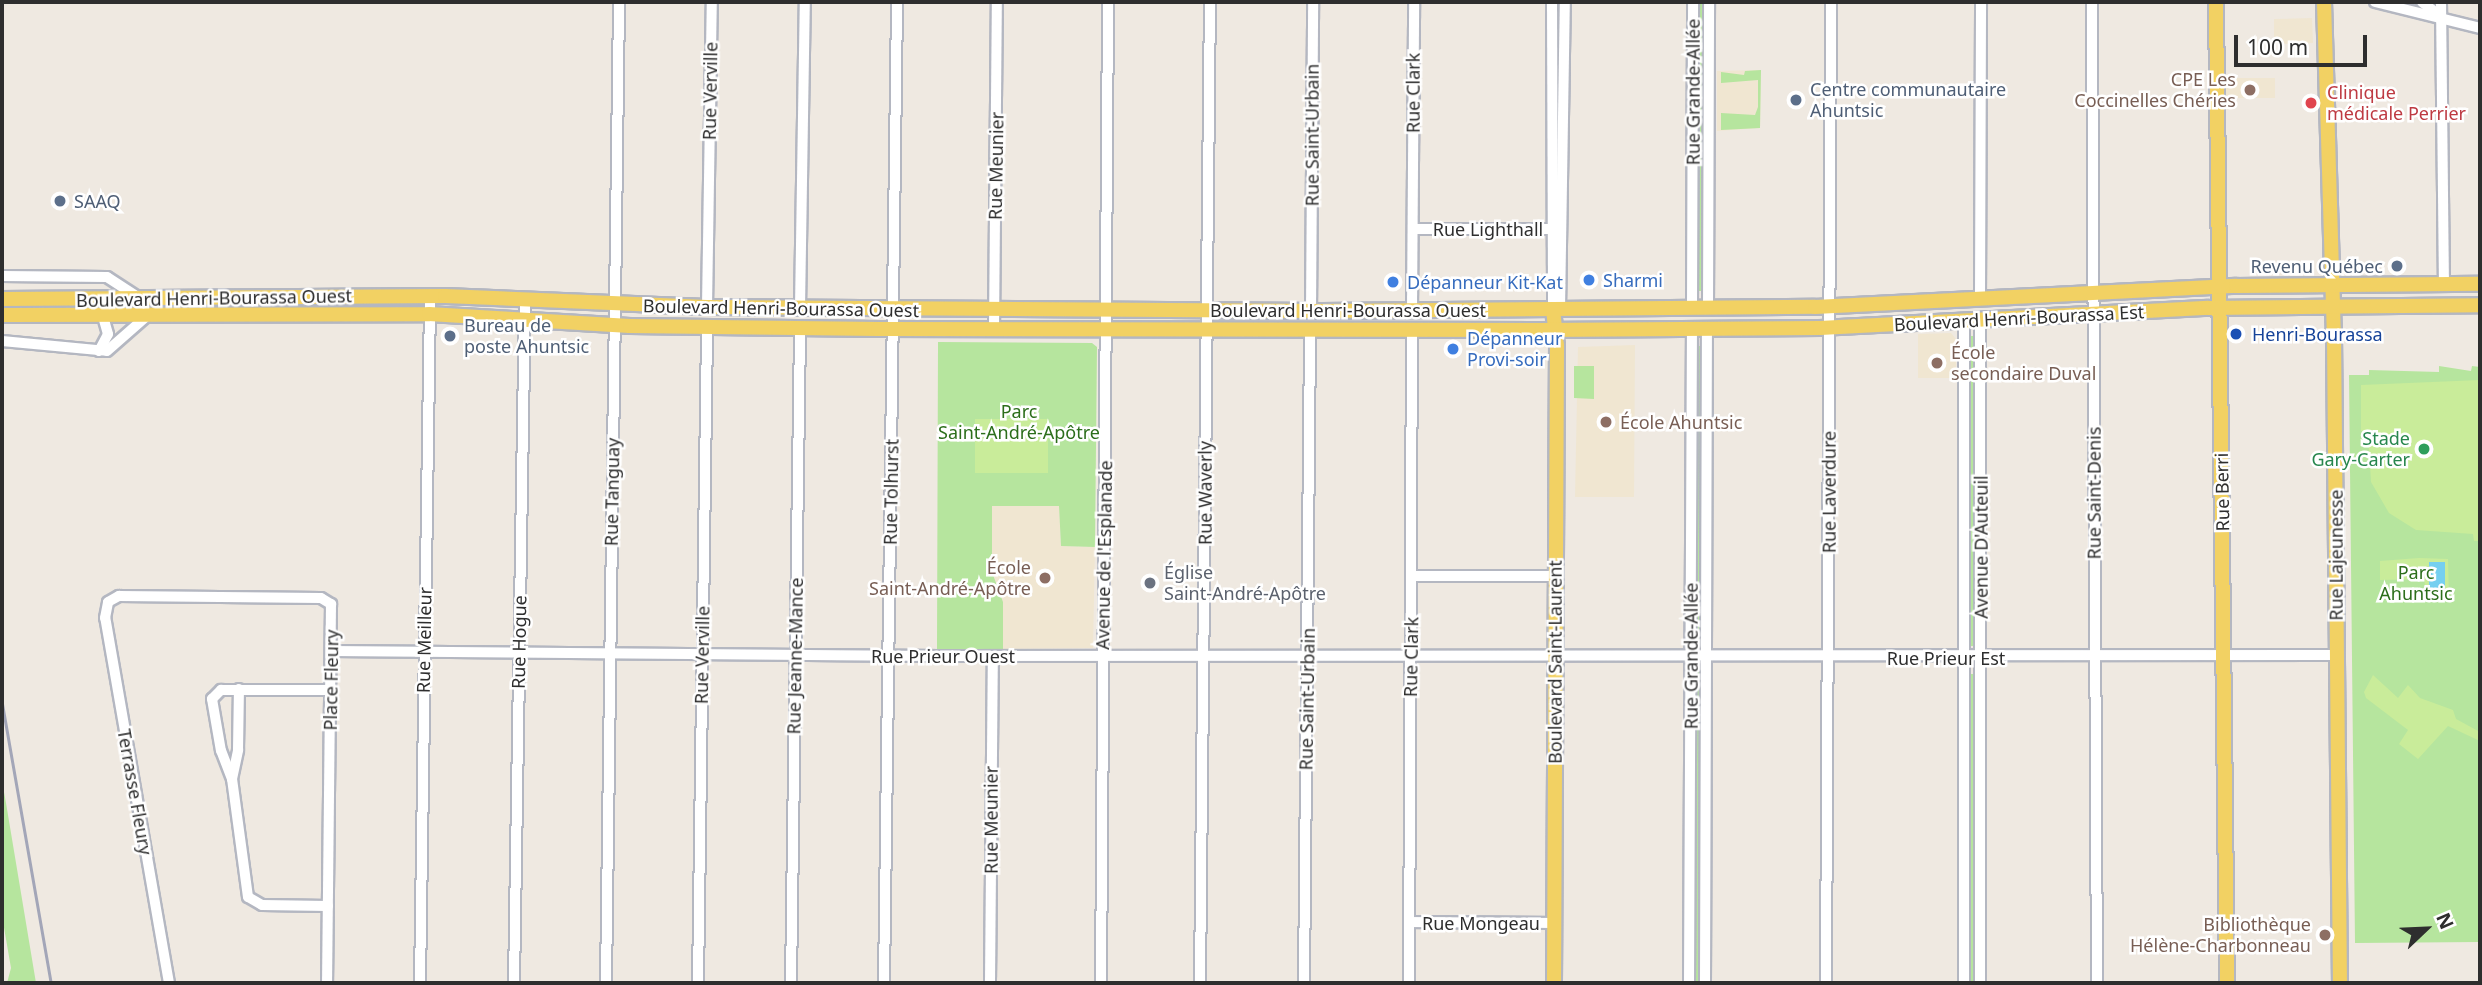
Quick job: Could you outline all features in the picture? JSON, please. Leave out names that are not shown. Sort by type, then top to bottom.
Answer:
[{"type":"main road","name":"Rue Berri","points":[[2216,2],[2227,983]]},
{"type":"main road","name":"Rue Lajeunesse","points":[[2325,2],[2333,307],[2340,983]]},
{"type":"main road","name":"Boulevard Henri-Bourassa Est","points":[[1557,309],[1829,307],[2219,287],[2480,284]]},
{"type":"main road","name":"Boulevard Henri-Bourassa Ouest","points":[[2,299],[430,298],[615,305],[893,310],[1557,309]]},
{"type":"main road","name":"Boulevard Henri-Bourassa Est","points":[[1556,334],[1692,328],[1830,328],[2220,307],[2480,305]]},
{"type":"main road","name":"Boulevard Saint-Laurent","points":[[1554,983],[1557,309]]},
{"type":"main road","name":"Boulevard Henri-Bourassa Ouest","points":[[2,315],[429,314],[614,326],[1107,331],[1412,330],[1556,334]]},
{"type":"street","name":"Rue Tanguay","points":[[606,983],[619,2]]},
{"type":"street","name":"Rue Verville","points":[[707,307],[712,2]]},
{"type":"street","points":[[800,308],[805,2]]},
{"type":"street","name":"Rue Tolhurst","points":[[884,983],[897,2]]},
{"type":"street","name":"Rue Meunier","points":[[994,330],[997,2]]},
{"type":"street","name":"Avenue de l'Esplanade","points":[[1101,983],[1108,2]]},
{"type":"street","name":"Rue Waverly","points":[[1200,983],[1210,2]]},
{"type":"street","name":"Rue Saint-Urbain","points":[[1311,311],[1313,2]]},
{"type":"street","name":"Rue Clark","points":[[1412,310],[1413,2]]},
{"type":"street","name":"Boulevard Saint-Laurent","points":[[1552,2],[1551,229],[1557,309]]},
{"type":"street","name":"Boulevard Saint-Laurent","points":[[1557,309],[1564,229],[1565,2]]},
{"type":"street","name":"Rue Grande-Allée","points":[[1692,308],[1693,2]]},
{"type":"street","name":"Rue Grande-Allée","points":[[1708,308],[1709,2]]},
{"type":"street","name":"Rue Laverdure","points":[[1826,983],[1831,2]]},
{"type":"street","points":[[1980,299],[1982,2]]},
{"type":"street","name":"Rue Saint-Denis","points":[[2092,2],[2097,983]]},
{"type":"street","points":[[2375,2],[2480,28]]},
{"type":"street","points":[[2421,2],[2441,17]]},
{"type":"street","points":[[2441,2],[2444,285]]},
{"type":"street","name":"Rue Lighthall","points":[[1412,229],[1564,229]]},
{"type":"street","name":"Boulevard Henri-Bourassa Ouest","points":[[2,275],[111,278],[140,299]]},
{"type":"street","points":[[95,277],[104,287],[99,300]]},
{"type":"street","name":"Rue Meilleur","points":[[420,983],[430,298]]},
{"type":"street","name":"Rue Hogue","points":[[514,983],[524,301]]},
{"type":"street","name":"Boulevard Henri-Bourassa Ouest","points":[[99,351],[108,339],[103,316]]},
{"type":"street","name":"Boulevard Henri-Bourassa Ouest","points":[[99,351],[113,348],[147,316]]},
{"type":"street","name":"Avenue D'Auteuil","points":[[1980,320],[1980,983]]},
{"type":"street","name":"Avenue D'Auteuil","points":[[1964,321],[1964,983]]},
{"type":"street","name":"Rue Verville","points":[[698,983],[707,327]]},
{"type":"street","name":"Rue Jeanne-Mance","points":[[791,983],[800,328]]},
{"type":"street","name":"Rue Grande-Allée","points":[[1689,983],[1692,328]]},
{"type":"street","name":"Rue Grande-Allée","points":[[1705,983],[1707,328]]},
{"type":"street","name":"Rue Saint-Urbain","points":[[1304,983],[1310,330]]},
{"type":"street","name":"Rue Clark","points":[[1409,983],[1412,330]]},
{"type":"street","points":[[2,341],[99,351]]},
{"type":"street","points":[[1411,576],[1556,576]]},
{"type":"street","name":"Place Fleury","points":[[108,602],[130,595],[323,599],[332,607],[327,983]]},
{"type":"street","name":"Terrasse Fleury","points":[[108,602],[105,618],[169,983]]},
{"type":"street","name":"Rue Prieur Ouest","points":[[331,651],[889,656],[1555,656]]},
{"type":"street","name":"Rue Prieur Est","points":[[1555,656],[2095,658],[2336,655]]},
{"type":"street","name":"Rue Meunier","points":[[990,983],[993,656]]},
{"type":"street","points":[[232,779],[238,750],[239,690]]},
{"type":"street","points":[[328,906],[262,905],[248,897],[232,779],[221,751],[212,699],[217,691],[331,690]]},
{"type":"street","name":"Rue Mongeau","points":[[1409,922],[1554,923]]},
{"type":"shaded area","points":[[2312,18],[2313,43],[2274,44],[2274,19]]},
{"type":"shaded area","points":[[1761,70],[1760,128],[1717,131],[1717,71]]},
{"type":"shaded area","name":"CPE Les Coccinelles Chéries","points":[[2226,78],[2275,78],[2275,98],[2226,98]]},
{"type":"shaded area","name":"École secondaire Duval","points":[[1951,333],[1956,339],[1956,378],[1918,378],[1918,334]]},
{"type":"shaded area","name":"École Ahuntsic","points":[[1635,345],[1634,497],[1575,497],[1578,347]]},
{"type":"shaded area","name":"École Saint-André-Apôtre","points":[[992,506],[1059,506],[1061,546],[1095,547],[1093,648],[1003,649],[1003,602],[992,572]]},
{"type":"green space","points":[[1697,2],[1705,2],[1704,291],[1696,291]]},
{"type":"green space","points":[[1761,70],[1760,128],[1721,130],[1721,113],[1755,115],[1758,107],[1758,80],[1721,83],[1721,72],[1744,75],[1745,71]]},
{"type":"green space","points":[[1968,336],[1977,336],[1977,646],[1968,646]]},
{"type":"green space","name":"Parc Saint-André-Apôtre","points":[[938,342],[1092,343],[1097,347],[1095,547],[1061,546],[1059,506],[992,506],[992,572],[1003,602],[1003,649],[937,649]]},
{"type":"green space","points":[[1696,346],[1704,346],[1702,645],[1694,645]]},
{"type":"green space","points":[[1574,366],[1594,366],[1594,399],[1574,398]]},
{"type":"green space","name":"Parc Ahuntsic","points":[[2439,366],[2471,371],[2472,366],[2480,367],[2480,942],[2355,943],[2349,375],[2369,375],[2369,370],[2439,372]]},
{"type":"green space","name":"Stade Gary-Carter","points":[[2480,380],[2480,541],[2474,541],[2473,534],[2416,530],[2389,513],[2371,482],[2368,431],[2361,431],[2361,385]]},
{"type":"green space","points":[[975,419],[1048,419],[1048,473],[975,473]]},
{"type":"green space","points":[[2448,559],[2449,598],[2427,599],[2424,579],[2380,580],[2380,561]]},
{"type":"green space","points":[[1694,672],[1702,672],[1701,983],[1693,983]]},
{"type":"green space","points":[[1969,674],[1977,674],[1977,983],[1968,983]]},
{"type":"green space","points":[[2373,675],[2398,698],[2408,685],[2420,698],[2453,710],[2456,719],[2480,732],[2480,741],[2448,726],[2418,759],[2399,744],[2408,730],[2366,698],[2364,692]]},
{"type":"green space","points":[[2,781],[36,983],[7,983],[11,968],[2,916]]},
{"type":"water","points":[[2429,562],[2445,562],[2445,595],[2429,595]]},
{"type":"railway","points":[[2,701],[51,983]]},
{"type":"place","name":"CPE Les Coccinelles Chéries","points":[[2250,90]]},
{"type":"place","name":"Centre communautaire Ahuntsic","points":[[1796,100]]},
{"type":"place","name":"Clinique médicale Perrier","points":[[2311,103]]},
{"type":"place","name":"SAAQ","points":[[60,201]]},
{"type":"place","name":"Revenu Québec","points":[[2397,266]]},
{"type":"place","name":"Sharmi","points":[[1589,280]]},
{"type":"place","name":"Dépanneur Kit-Kat","points":[[1393,282]]},
{"type":"place","name":"Henri-Bourassa","points":[[2236,334]]},
{"type":"place","name":"Bureau de poste Ahuntsic","points":[[450,336]]},
{"type":"place","name":"Dépanneur Provi-soir","points":[[1453,349]]},
{"type":"place","name":"École secondaire Duval","points":[[1937,363]]},
{"type":"place","name":"École Ahuntsic","points":[[1606,422]]},
{"type":"place","name":"Stade Gary-Carter","points":[[2424,449]]},
{"type":"place","name":"École Saint-André-Apôtre","points":[[1045,578]]},
{"type":"place","name":"Église Saint-André-Apôtre","points":[[1150,583]]},
{"type":"place","name":"Bibliothèque Hélène-Charbonneau","points":[[2325,935]]}]
